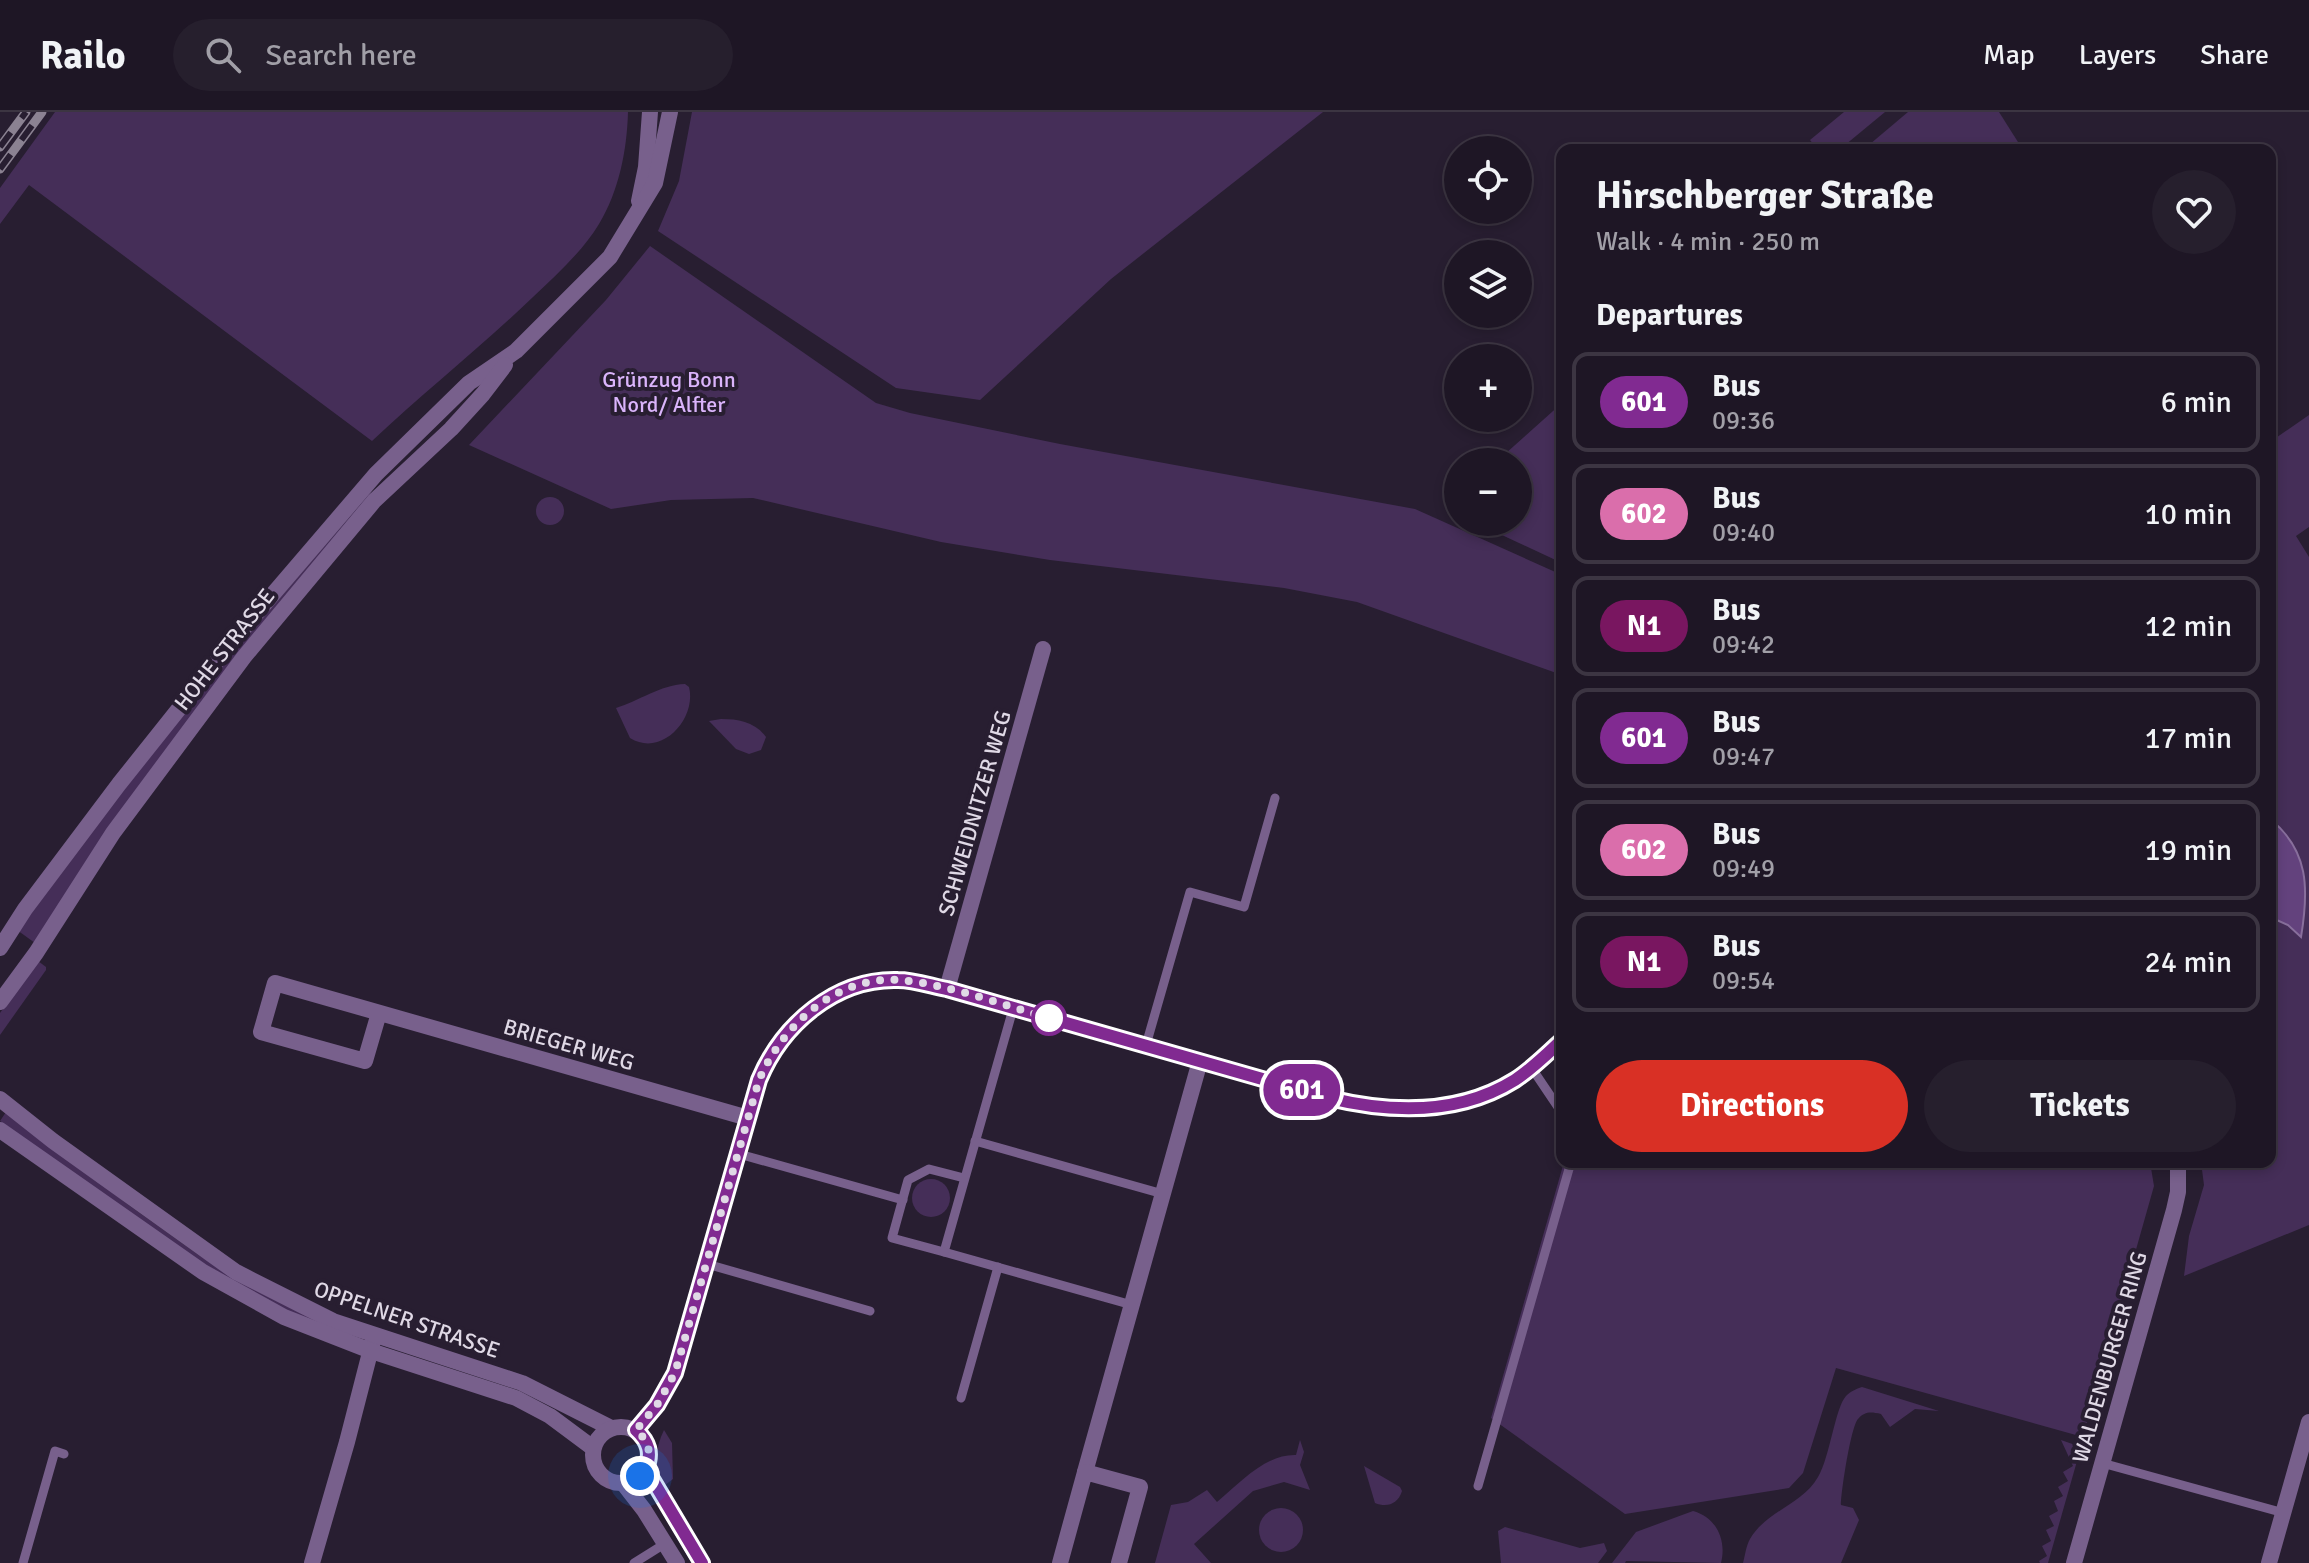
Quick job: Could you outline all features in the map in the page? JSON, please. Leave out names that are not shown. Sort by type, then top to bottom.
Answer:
[{"type":"street","name":"HOHE STRASSE","points":[[636,214],[646,167],[650,112]]},
{"type":"street","name":"HOHE STRASSE","points":[[0,1002],[36,953],[113,833],[244,657],[316,568],[388,487],[483,394],[516,351],[610,257],[655,183],[670,112]]},
{"type":"street","name":"HOHE STRASSE","points":[[0,948],[87,825],[170,719],[376,474],[469,383],[516,351]]},
{"type":"street","points":[[376,474],[388,487]]},
{"type":"street","name":"SCHWEIDNITZER WEG","points":[[947,989],[1043,649]]},
{"type":"street","points":[[623,1483],[640,1476],[646,1469],[650,1452],[636,1430],[657,1405],[675,1373],[767,1060],[796,1022],[843,991],[871,982],[899,980],[947,989],[1354,1104],[1435,1108],[1466,1102],[1514,1080],[1556,1045]]},
{"type":"street","name":"BRIEGER WEG","points":[[379,1013],[365,1061],[261,1032],[275,983],[748,1118]]},
{"type":"street","points":[[1060,1563],[1200,1061]]},
{"type":"street","name":"OPPELNER STRASSE","points":[[0,1099],[105,1179],[236,1272],[372,1342],[516,1398],[550,1416],[593,1448],[599,1473],[606,1479],[623,1483],[677,1563]]},
{"type":"street","name":"OPPELNER STRASSE","points":[[0,1130],[203,1272],[284,1317],[522,1383],[611,1428],[636,1430]]},
{"type":"street","name":"WALDENBURGER RING","points":[[2074,1563],[2174,1210],[2178,1168]]},
{"type":"street","points":[[312,1563],[372,1342]]},
{"type":"street","points":[[2269,1563],[2303,1466],[2309,1422]]},
{"type":"street","points":[[593,1448],[603,1433],[611,1428]]},
{"type":"street","points":[[646,1469],[701,1563]]},
{"type":"street","points":[[1085,1472],[1140,1487],[1119,1563]]},
{"type":"lane","points":[[1146,1045],[1190,892],[1244,907],[1275,798]]},
{"type":"lane","points":[[944,1252],[1013,1009]]},
{"type":"lane","points":[[1531,1067],[1556,1104]]},
{"type":"lane","points":[[975,1141],[1163,1194]]},
{"type":"lane","points":[[739,1154],[903,1200]]},
{"type":"lane","points":[[1478,1486],[1569,1168]]},
{"type":"lane","points":[[964,1178],[929,1169],[908,1180],[892,1238],[1132,1305]]},
{"type":"lane","points":[[707,1264],[870,1311]]},
{"type":"lane","points":[[961,1398],[998,1267]]},
{"type":"lane","points":[[23,1563],[55,1451],[64,1454]]},
{"type":"lane","points":[[2102,1463],[2284,1513]]},
{"type":"lane","points":[[634,1563],[666,1543]]},
{"type":"green space","points":[[55,112],[628,112],[624,155],[617,184],[606,211],[585,244],[513,316],[372,441],[29,185],[0,224],[0,188]]},
{"type":"green space","points":[[692,112],[1323,112],[1111,279],[980,400],[896,388],[658,231],[679,181]]},
{"type":"green space","points":[[1844,112],[1885,112],[1846,144],[1813,144],[1810,140]]},
{"type":"green space","points":[[1908,112],[1999,112],[2019,144],[1870,144]]},
{"type":"green space","name":"Grünzug Bonn Nord/ Alfter","points":[[650,246],[876,403],[1060,444],[1415,509],[1444,522],[1444,536],[1475,536],[1556,572],[1556,673],[1357,602],[1284,588],[1050,560],[941,542],[753,498],[671,500],[611,509],[469,445],[606,300]]},
{"type":"green space","points":[[1556,408],[1556,560],[1504,536],[1532,536],[1532,448],[1512,448]]},
{"type":"green space","points":[[2309,415],[2309,527],[2296,536],[2309,557],[2309,1225],[2184,1276],[2189,1236],[2204,1185],[2202,1168],[2276,1168],[2276,438]]},
{"type":"green space","points":[[370,493],[35,943],[17,930],[165,732]]},
{"type":"green space","points":[[550,497],[560,501],[564,511],[560,521],[550,525],[540,521],[536,511],[540,501]]},
{"type":"green space","points":[[685,684],[689,687],[688,711],[674,732],[654,743],[642,743],[630,738],[616,708],[658,690]]},
{"type":"green space","points":[[709,721],[740,721],[757,728],[766,737],[761,750],[749,754],[736,749]]},
{"type":"green space","points":[[38,961],[46,970],[0,1035],[0,1013]]},
{"type":"green space","points":[[6,1112],[200,1256],[327,1322],[324,1330],[204,1267],[0,1121]]},
{"type":"green space","points":[[1562,1168],[2151,1168],[2154,1186],[2083,1437],[1836,1368],[1803,1473],[1789,1488],[1625,1514],[1491,1418]]},
{"type":"green space","points":[[931,1179],[945,1184],[950,1198],[945,1212],[931,1217],[917,1212],[912,1198],[917,1184]]},
{"type":"green space","points":[[1862,1387],[1939,1411],[1915,1409],[1890,1427],[1881,1414],[1868,1413],[1858,1419],[1850,1446],[1841,1505],[1853,1508],[1859,1520],[1841,1563],[1743,1563],[1749,1542],[1757,1529],[1803,1495],[1818,1477],[1842,1402]]},
{"type":"green space","points":[[664,1430],[672,1443],[673,1479],[661,1488],[656,1459]]},
{"type":"green space","points":[[1300,1440],[1304,1452],[1300,1465],[1310,1490],[1284,1482],[1253,1491],[1194,1544],[1211,1563],[1155,1563],[1171,1505],[1188,1502],[1207,1490],[1217,1502],[1263,1464],[1296,1455]]},
{"type":"green space","points":[[2061,1440],[2081,1447],[2048,1563],[2040,1563],[2047,1556],[2042,1546],[2051,1541],[2046,1530],[2054,1526],[2049,1516],[2058,1511],[2054,1501],[2063,1496],[2058,1487],[2068,1481],[2063,1472],[2073,1466]]},
{"type":"green space","points":[[1364,1466],[1400,1487],[1402,1491],[1395,1502],[1388,1505],[1375,1503]]},
{"type":"green space","points":[[1281,1508],[1296,1515],[1303,1530],[1296,1545],[1281,1552],[1266,1545],[1259,1530],[1266,1515]]},
{"type":"green space","points":[[1693,1511],[1708,1518],[1718,1531],[1722,1546],[1721,1563],[1612,1563],[1636,1532]]},
{"type":"green space","points":[[1505,1527],[1580,1548],[1604,1543],[1607,1551],[1598,1563],[1501,1563],[1498,1531]]},
{"type":"shaded area","points":[[2276,825],[2299,857],[2305,887],[2301,937],[2288,925],[2276,920]]},
{"type":"railway","points":[[0,147],[26,112]]},
{"type":"railway","points":[[0,169],[42,112]]},
{"type":"bus line","name":"601","points":[[702,1563],[646,1469],[650,1452],[643,1436],[636,1430],[657,1405],[675,1373],[767,1060],[796,1022],[819,1004],[843,991],[871,982],[899,980],[947,989],[1329,1098],[1380,1108],[1435,1108],[1466,1102],[1514,1080],[1556,1046]]},
{"type":"route","points":[[640,1476],[646,1469],[650,1452],[643,1436],[636,1430],[657,1405],[675,1373],[759,1080],[767,1060],[796,1022],[843,991],[871,982],[899,980],[947,989],[1049,1018]]}]
